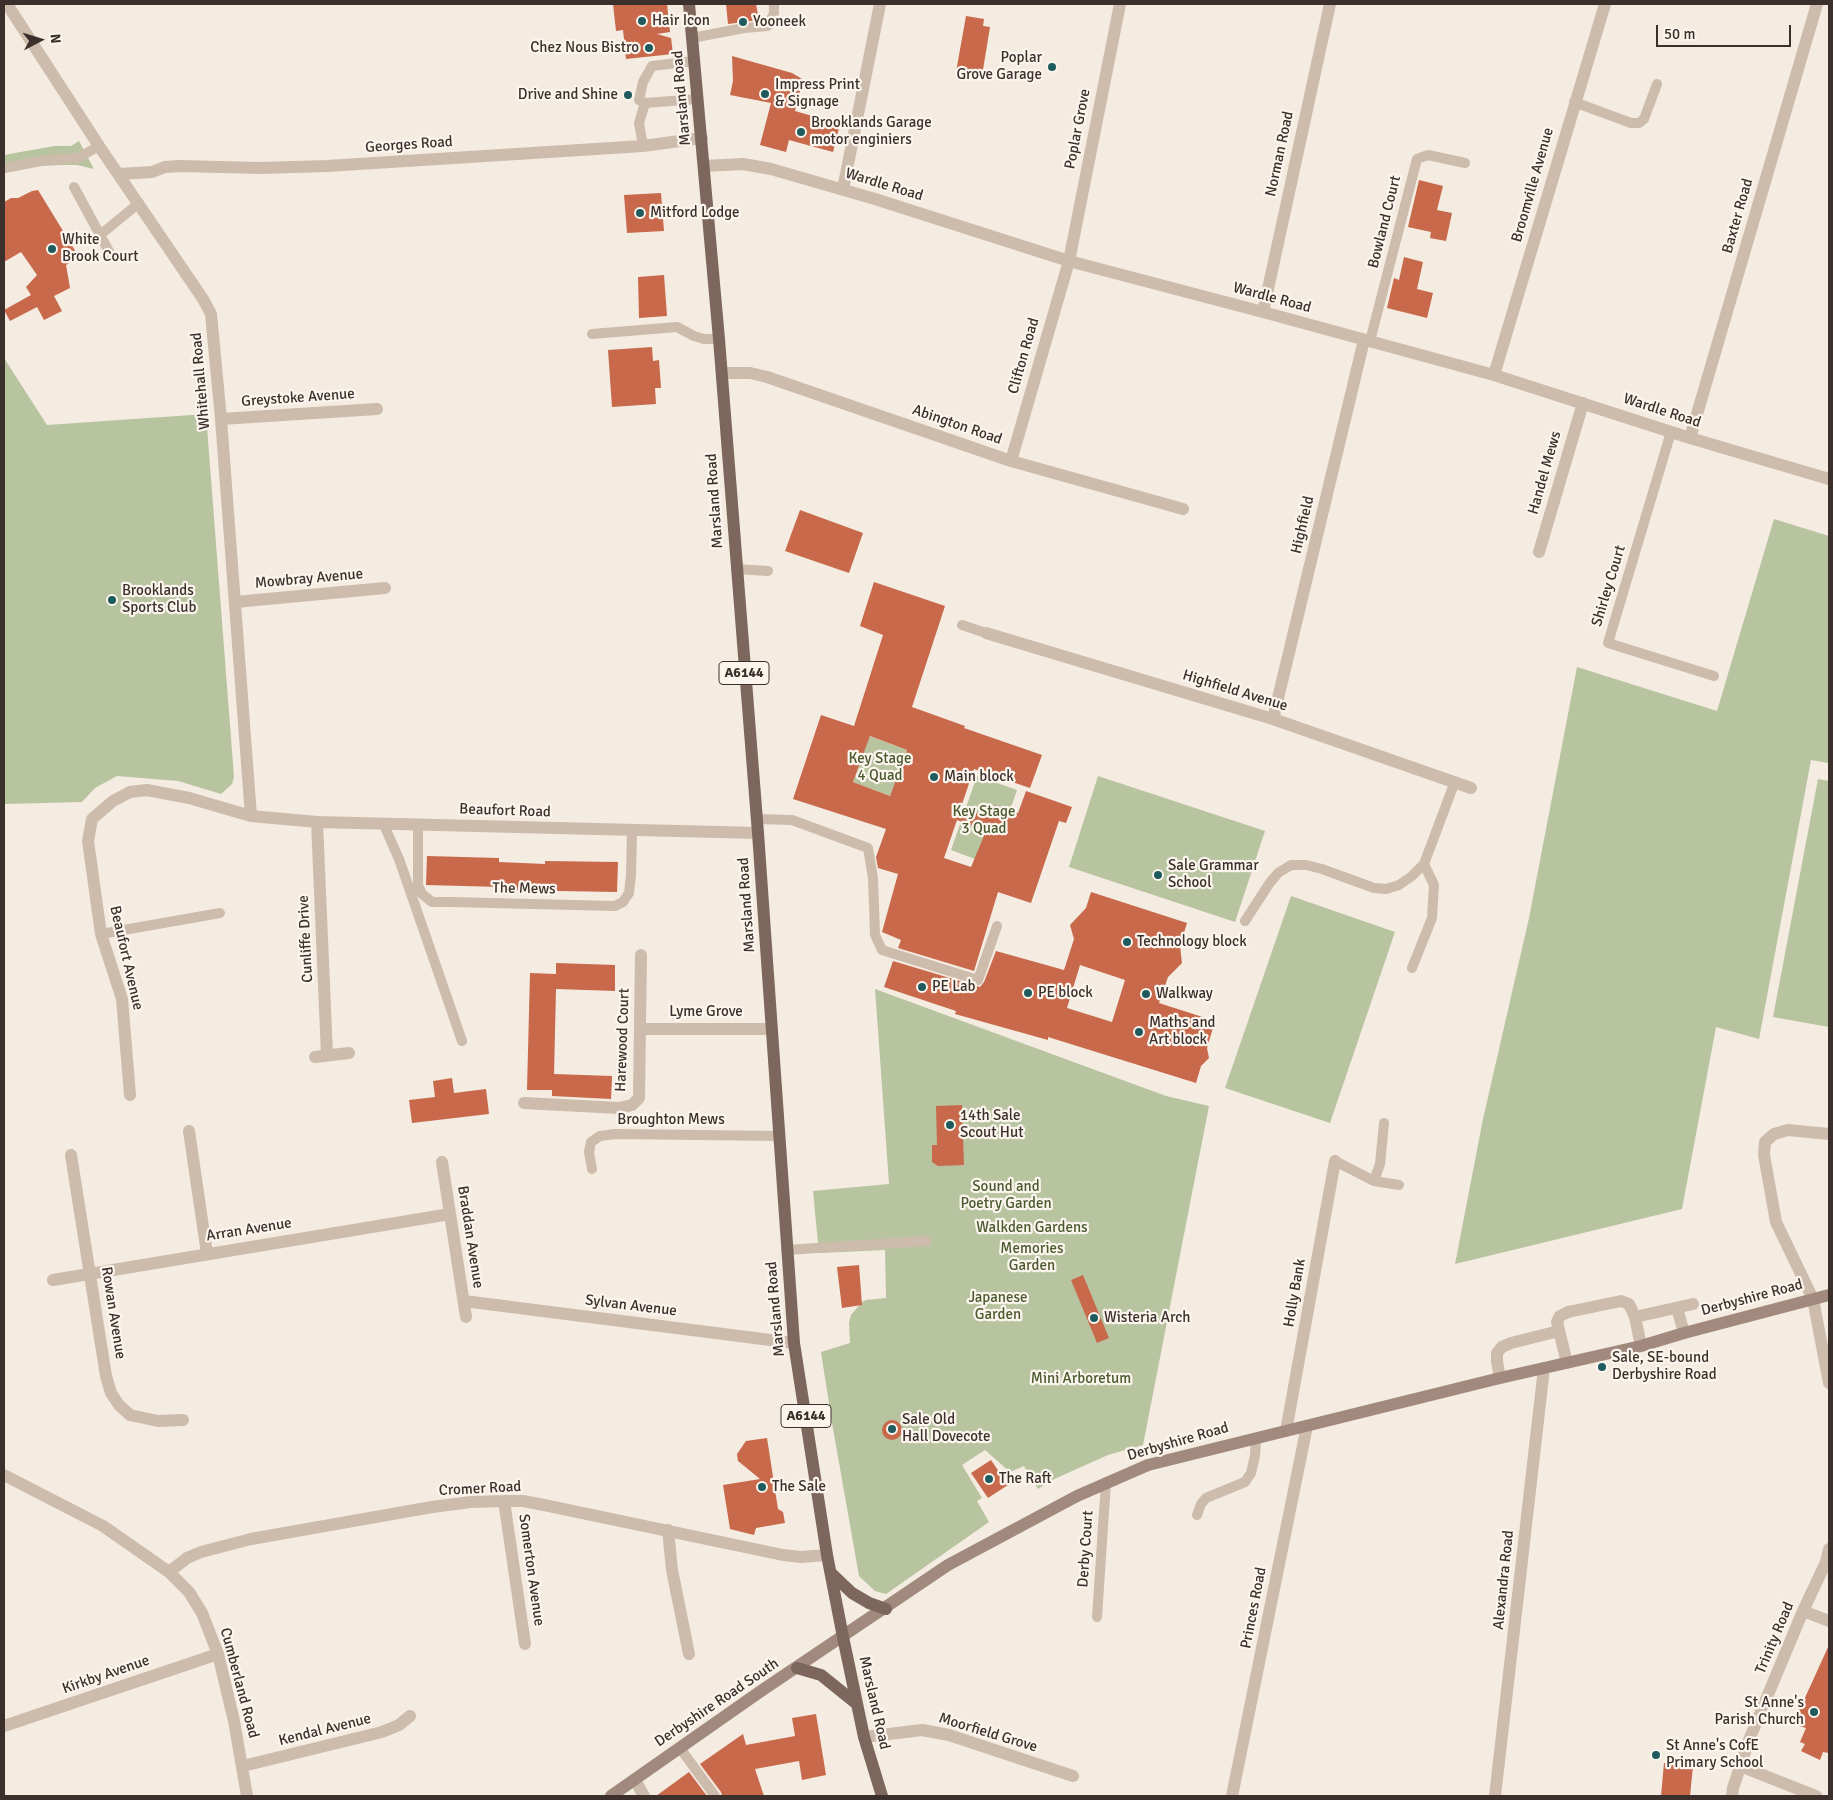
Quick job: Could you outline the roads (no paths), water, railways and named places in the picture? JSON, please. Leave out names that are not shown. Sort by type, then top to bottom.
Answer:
[{"type":"main road","name":"Marsland Road","points":[[690,4],[722,373],[757,819],[794,1343],[827,1555],[864,1737],[882,1796]]},
{"type":"main road","points":[[831,1572],[852,1593],[869,1603],[886,1609]]},
{"type":"main road","points":[[797,1668],[821,1675],[857,1704]]},
{"type":"street","name":"Whitehall Road","points":[[7,4],[99,146],[203,298],[211,314],[221,419],[251,816]]},
{"type":"street","points":[[843,190],[880,4]]},
{"type":"street","name":"Poplar Grove","points":[[1069,261],[1120,4]]},
{"type":"street","name":"Norman Road","points":[[1263,312],[1330,4]]},
{"type":"street","name":"Broomville Avenue","points":[[1494,376],[1574,102],[1605,4]]},
{"type":"street","name":"Baxter Road","points":[[1690,438],[1816,4]]},
{"type":"street","name":"Georges Road","points":[[119,174],[152,172],[165,166],[260,168],[327,166],[643,146],[702,138]]},
{"type":"street","name":"Wardle Road","points":[[704,166],[743,164],[771,169],[1069,261],[1494,376],[1690,438],[1829,479]]},
{"type":"street","name":"Clifton Road","points":[[1010,461],[1069,261]]},
{"type":"street","name":"Highfield","points":[[1273,719],[1367,341]]},
{"type":"street","name":"Abington Road","points":[[722,373],[750,373],[767,377],[1010,461],[1183,509]]},
{"type":"street","name":"Handel Mews","points":[[1539,552],[1583,403]]},
{"type":"street","name":"Greystoke Avenue","points":[[221,419],[377,409]]},
{"type":"street","name":"Mowbray Avenue","points":[[235,602],[385,588]]},
{"type":"street","name":"Highfield Avenue","points":[[986,633],[1273,719],[1454,784],[1471,788]]},
{"type":"street","name":"Beaufort Avenue","points":[[130,1095],[122,999],[101,934],[88,841],[92,819],[113,801],[130,792],[147,790],[189,798],[251,816]]},
{"type":"street","name":"Beaufort Road","points":[[251,816],[317,822],[758,833]]},
{"type":"street","name":"Cunliffe Drive","points":[[317,822],[321,1056],[349,1053]]},
{"type":"street","name":"Harewood Court","points":[[524,1103],[619,1108],[632,1105],[639,1098],[641,954]]},
{"type":"street","name":"Lyme Grove","points":[[640,1029],[772,1029]]},
{"type":"street","points":[[1829,1134],[1788,1130],[1774,1134],[1765,1142],[1764,1155],[1776,1222],[1813,1298],[1829,1384]]},
{"type":"street","points":[[189,1132],[208,1254]]},
{"type":"street","name":"Rowan Avenue","points":[[71,1155],[106,1376],[112,1393],[119,1405],[130,1415],[158,1421],[183,1420]]},
{"type":"street","name":"Holly Bank","points":[[1286,1431],[1335,1161]]},
{"type":"street","name":"Braddan Avenue","points":[[442,1162],[466,1317]]},
{"type":"street","name":"Arran Avenue","points":[[53,1280],[450,1214]]},
{"type":"street","name":"Derbyshire Road","points":[[843,1637],[948,1565],[1077,1496],[1148,1465],[1500,1378],[1641,1346],[1829,1295]]},
{"type":"street","name":"Sylvan Avenue","points":[[464,1301],[794,1343]]},
{"type":"street","points":[[1567,1363],[1557,1322],[1560,1316],[1568,1312],[1620,1301],[1629,1304],[1635,1317],[1641,1346]]},
{"type":"street","name":"Derbyshire Road","points":[[1635,1317],[1694,1304]]},
{"type":"street","name":"Derbyshire Road","points":[[1677,1308],[1684,1333]]},
{"type":"street","points":[[1500,1378],[1497,1354],[1502,1347],[1559,1331]]},
{"type":"street","name":"Alexandra Road","points":[[1495,1796],[1544,1368]]},
{"type":"street","name":"Princes Road","points":[[1232,1796],[1307,1426]]},
{"type":"street","name":"Cumberland Road","points":[[5,1479],[103,1526],[169,1572],[189,1592],[202,1612],[218,1654],[243,1766],[247,1796]]},
{"type":"street","name":"Cromer Road","points":[[169,1572],[187,1558],[201,1552],[251,1539],[432,1507],[471,1502],[504,1501],[522,1501],[544,1505],[783,1554],[801,1557],[827,1555]]},
{"type":"street","name":"Somerton Avenue","points":[[504,1501],[525,1644]]},
{"type":"street","points":[[668,1530],[672,1570],[689,1654]]},
{"type":"street","name":"Trinity Road","points":[[1732,1796],[1740,1766],[1803,1610],[1826,1562],[1829,1549]]},
{"type":"street","points":[[1803,1610],[1829,1621]]},
{"type":"street","name":"Derbyshire Road South","points":[[611,1796],[843,1637]]},
{"type":"street","name":"Kirkby Avenue","points":[[4,1726],[218,1654]]},
{"type":"street","name":"Kendal Avenue","points":[[243,1766],[382,1732],[399,1726],[410,1716]]},
{"type":"street","name":"Moorfield Grove","points":[[864,1737],[922,1730],[949,1735],[1072,1776]]},
{"type":"street","points":[[1740,1766],[1816,1796]]},
{"type":"street","points":[[634,1780],[644,1796]]},
{"type":"lane","points":[[692,38],[744,28],[768,26],[774,13],[774,6]]},
{"type":"lane","points":[[694,61],[652,66],[643,82],[639,100],[644,103],[698,99]]},
{"type":"lane","points":[[1574,102],[1631,123],[1639,123],[1644,119],[1658,84]]},
{"type":"lane","points":[[643,146],[639,123],[644,103]]},
{"type":"lane","points":[[4,168],[46,160],[78,158],[99,146]]},
{"type":"lane","name":"Bowland Court","points":[[1367,341],[1417,159],[1428,155],[1465,164]]},
{"type":"lane","points":[[74,187],[112,257]]},
{"type":"lane","points":[[100,235],[139,203]]},
{"type":"lane","points":[[592,334],[677,327],[704,339],[719,338]]},
{"type":"lane","name":"Shirley Court","points":[[1671,432],[1608,643],[1714,676]]},
{"type":"lane","points":[[736,569],[768,571]]},
{"type":"lane","points":[[962,625],[986,633]]},
{"type":"lane","points":[[1245,922],[1269,884],[1278,873],[1291,865],[1306,865],[1374,888],[1386,889],[1400,885],[1424,864],[1454,784]]},
{"type":"lane","points":[[757,819],[792,820],[868,848],[873,878],[875,935],[882,950],[978,980],[997,926]]},
{"type":"lane","points":[[383,823],[399,859],[462,1041]]},
{"type":"lane","name":"The Mews","points":[[418,824],[418,885],[422,894],[432,902],[615,906],[623,902],[629,893],[632,831]]},
{"type":"lane","points":[[1412,968],[1432,918],[1434,885],[1424,864]]},
{"type":"lane","points":[[101,934],[220,913]]},
{"type":"lane","points":[[1374,1181],[1380,1164],[1384,1123]]},
{"type":"lane","name":"Broughton Mews","points":[[592,1168],[589,1152],[591,1142],[600,1136],[615,1134],[780,1136]]},
{"type":"lane","points":[[1335,1161],[1374,1181],[1399,1185]]},
{"type":"lane","points":[[786,1250],[926,1241]]},
{"type":"lane","points":[[1197,1515],[1201,1504],[1206,1498],[1245,1482],[1251,1473],[1255,1456],[1256,1438]]},
{"type":"lane","name":"Derby Court","points":[[1097,1617],[1106,1482]]},
{"type":"lane","points":[[680,1748],[715,1796]]},
{"type":"place","name":"Hair Icon","points":[[642,21]]},
{"type":"place","name":"Yooneek","points":[[743,22]]},
{"type":"place","name":"Chez Nous Bistro","points":[[649,48]]},
{"type":"place","name":"Poplar Grove Garage","points":[[1052,67]]},
{"type":"place","name":"Impress Print & Signage","points":[[765,94]]},
{"type":"place","name":"Drive and Shine","points":[[628,95]]},
{"type":"place","name":"Brooklands Garage motor enginiers","points":[[801,132]]},
{"type":"place","name":"Mitford Lodge","points":[[640,213]]},
{"type":"place","name":"White Brook Court","points":[[52,249]]},
{"type":"place","name":"Brooklands Sports Club","points":[[112,600]]},
{"type":"place","name":"Main block","points":[[934,777]]},
{"type":"place","name":"Sale Grammar School","points":[[1158,875]]},
{"type":"place","name":"Technology block","points":[[1127,942]]},
{"type":"place","name":"PE Lab","points":[[922,987]]},
{"type":"place","name":"PE block","points":[[1028,993]]},
{"type":"place","name":"Walkway","points":[[1146,994]]},
{"type":"place","name":"Maths and Art block","points":[[1139,1032]]},
{"type":"place","name":"14th Sale Scout Hut","points":[[950,1125]]},
{"type":"place","name":"Wisteria Arch","points":[[1094,1318]]},
{"type":"place","name":"Sale, SE-bound Derbyshire Road","points":[[1602,1367]]},
{"type":"place","name":"Sale Old Hall Dovecote","points":[[892,1429]]},
{"type":"place","name":"The Raft","points":[[989,1479]]},
{"type":"place","name":"The Sale","points":[[762,1487]]},
{"type":"place","name":"St Anne's Parish Church","points":[[1814,1712]]},
{"type":"place","name":"St Anne's CofE Primary School","points":[[1656,1755]]},
{"type":"park label","name":"Key Stage 4 Quad","points":[[880,768]]},
{"type":"park label","name":"Key Stage 3 Quad","points":[[984,820]]},
{"type":"park label","name":"Sound and Poetry Garden","points":[[1006,1196]]},
{"type":"park label","name":"Walkden Gardens","points":[[1032,1228]]},
{"type":"park label","name":"Memories Garden","points":[[1032,1258]]},
{"type":"park label","name":"Japanese Garden","points":[[998,1306]]},
{"type":"park label","name":"Mini Arboretum","points":[[1081,1379]]}]
